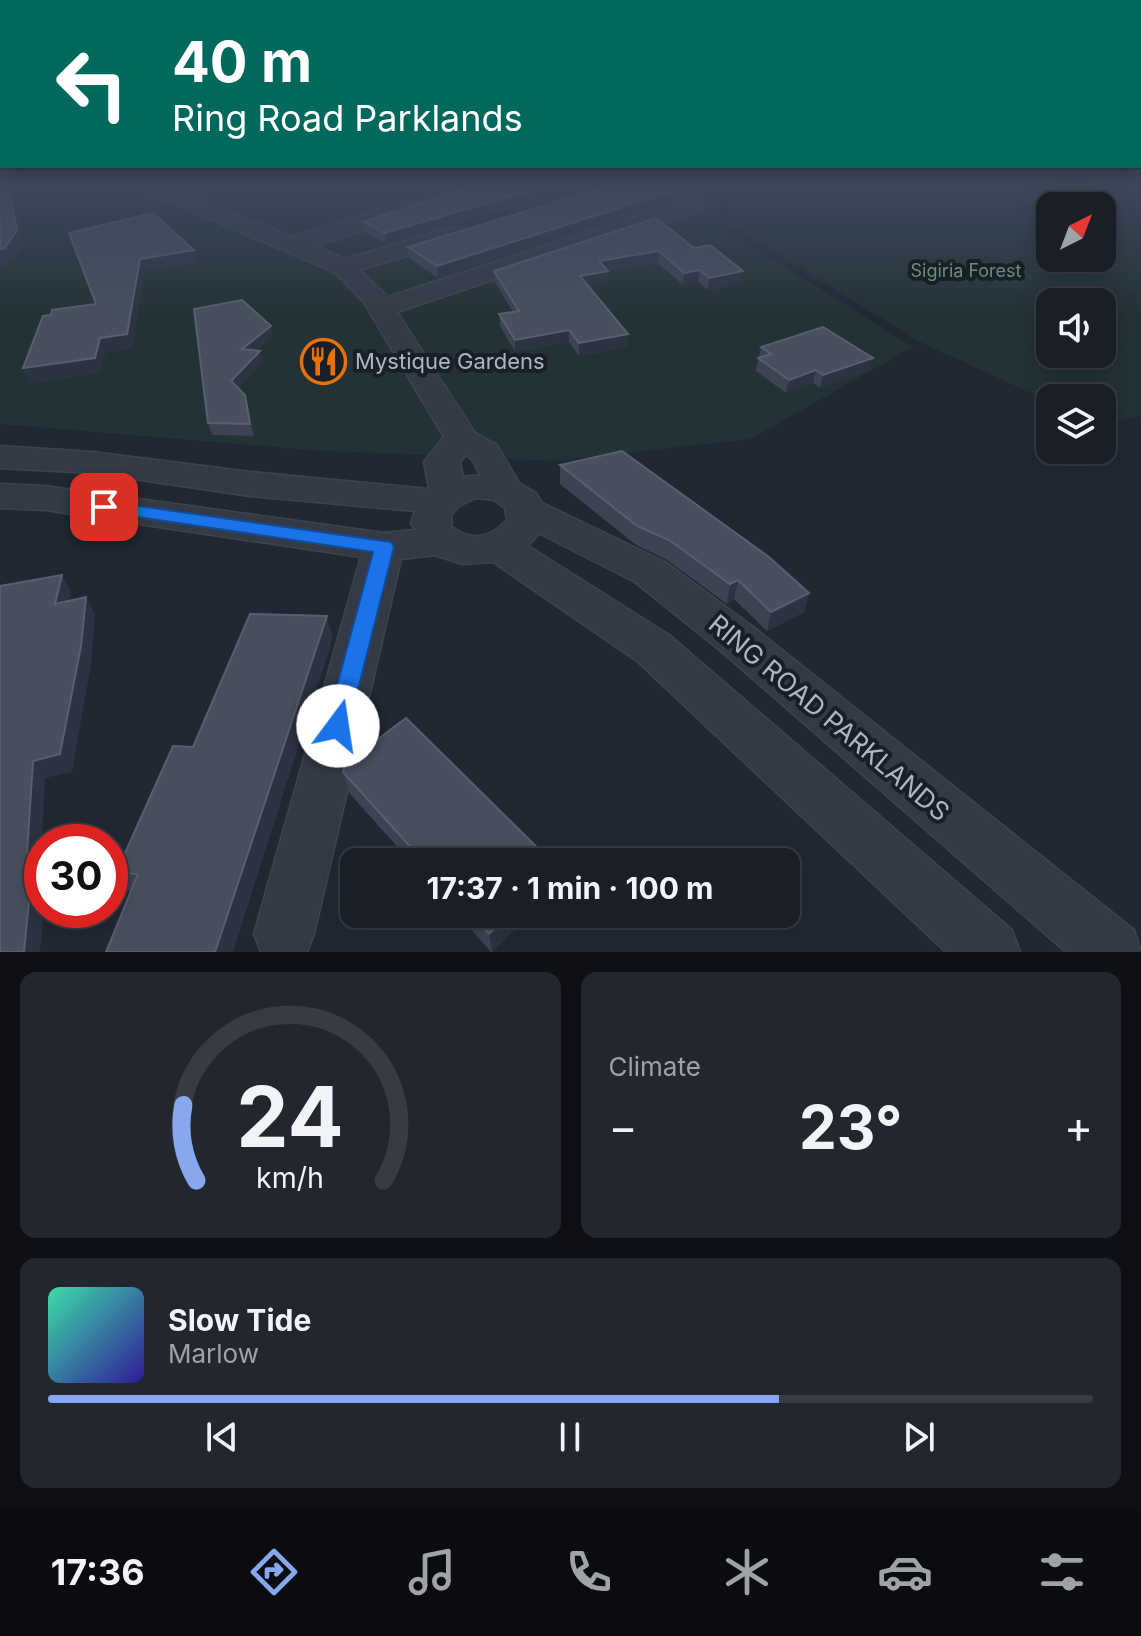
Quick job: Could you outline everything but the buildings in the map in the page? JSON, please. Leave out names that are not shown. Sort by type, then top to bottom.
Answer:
[{"type":"street","points":[[258,230],[343,267],[360,281],[382,308],[463,440],[474,443],[489,454],[510,516]]},
{"type":"street","points":[[293,245],[336,230]]},
{"type":"street","points":[[343,267],[466,230]]},
{"type":"street","points":[[382,308],[616,230]]},
{"type":"street","points":[[441,541],[430,523],[443,499],[442,462],[451,448],[463,440]]},
{"type":"street","points":[[0,457],[65,461],[306,490],[443,499],[475,486],[990,952]]},
{"type":"street","points":[[0,496],[45,498],[384,547],[441,541],[468,551],[510,516]]},
{"type":"street","name":"RING ROAD PARKLANDS","points":[[510,516],[650,572],[737,639],[1112,952]]},
{"type":"street","points":[[284,934],[384,547]]},
{"type":"green space","points":[[0,230],[727,230],[913,347],[751,439],[552,461],[309,450],[0,424]]},
{"type":"green space","name":"Sigiria Forest","points":[[739,230],[1036,230],[1036,272],[1116,272],[1116,230],[1141,230],[1141,415],[1116,422],[1116,384],[1036,384],[1036,396],[918,341]]},
{"type":"place","name":"Mystique Gardens","points":[[324,361]]},
{"type":"route","points":[[104,507],[384,547],[338,726]]}]
